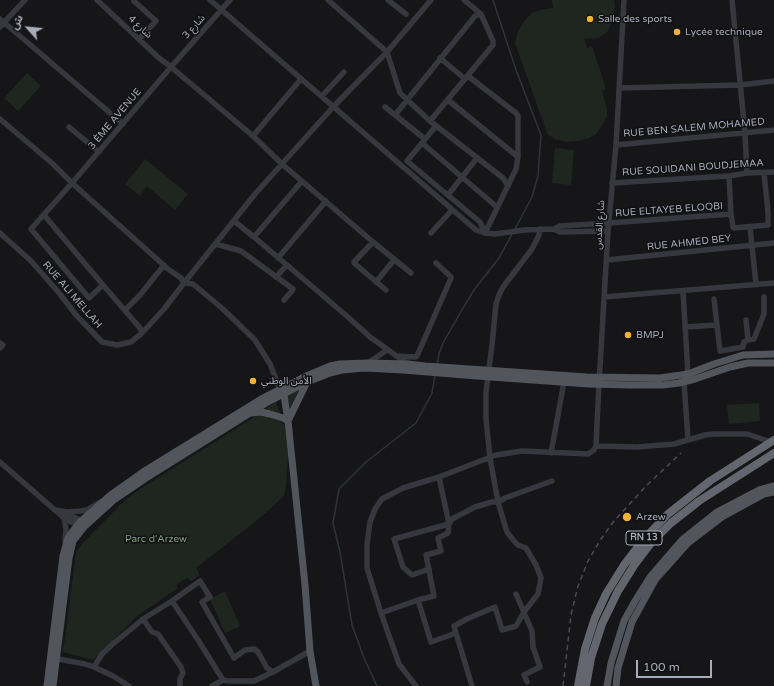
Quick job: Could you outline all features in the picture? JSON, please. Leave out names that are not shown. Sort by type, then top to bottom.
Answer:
[{"type":"highway","name":"RN 13","points":[[578,686],[585,649],[595,618],[606,594],[624,565],[644,539],[668,514],[710,481],[773,441]]},
{"type":"highway","name":"RN 13","points":[[586,686],[602,624],[618,591],[635,564],[651,543],[671,523],[698,501],[774,453]]},
{"type":"main road","points":[[488,374],[564,382],[660,378],[688,374],[743,355],[774,354]]},
{"type":"main road","points":[[47,686],[54,658],[68,558],[73,541],[81,525],[146,478],[282,391],[330,366],[340,364],[368,363],[408,364],[424,369]]},
{"type":"main road","points":[[53,686],[62,556],[68,538],[112,494],[143,472],[263,398],[330,372],[351,368],[404,370],[424,369],[663,385],[684,382],[730,367],[748,363],[774,363]]},
{"type":"main road","points":[[714,364],[718,371]]},
{"type":"main road","points":[[288,421],[307,382]]},
{"type":"main road","points":[[282,391],[288,421],[310,651],[316,686]]},
{"type":"main road","points":[[251,412],[270,414],[288,421]]},
{"type":"main road","points":[[607,686],[611,663],[624,621],[650,577],[682,540],[717,512],[759,490],[774,486]]},
{"type":"main road","points":[[616,686],[618,668],[632,622],[655,580],[688,542],[722,516],[764,494],[774,492]]},
{"type":"street","points":[[24,0],[1,23],[123,124]]},
{"type":"street","name":"شارع 4","points":[[97,0],[159,58],[253,136],[282,164],[410,273]]},
{"type":"street","points":[[210,0],[476,230],[495,234],[524,230],[554,230],[560,232],[608,231]]},
{"type":"street","name":"شارع 3","points":[[171,67],[230,0]]},
{"type":"street","points":[[328,0],[387,52],[400,93],[436,126],[503,178],[508,186]]},
{"type":"street","points":[[388,0],[406,14]]},
{"type":"street","name":"RUE ALI MELLAH","points":[[0,232],[30,261],[60,294],[76,315],[102,342],[117,345],[131,342],[142,333],[164,309],[234,221],[282,164],[334,106],[387,52],[431,0]]},
{"type":"street","points":[[430,121],[493,45],[493,41],[481,14],[464,0]]},
{"type":"street","name":"شارع القدس","points":[[595,448],[608,231],[616,145],[624,0]]},
{"type":"street","points":[[732,0],[745,133],[747,173]]},
{"type":"street","points":[[134,1],[156,22],[139,39]]},
{"type":"street","points":[[395,115],[475,16],[481,14]]},
{"type":"street","points":[[440,58],[516,113],[518,116],[518,157],[516,169],[485,233]]},
{"type":"street","name":"3 ÈME AVENUE","points":[[103,285],[89,298],[30,229],[99,152],[171,67]]},
{"type":"street","points":[[322,96],[344,72]]},
{"type":"street","points":[[253,136],[301,79]]},
{"type":"street","points":[[619,88],[740,85],[774,81]]},
{"type":"street","points":[[448,100],[518,157]]},
{"type":"street","points":[[385,107],[462,178],[497,207]]},
{"type":"street","points":[[0,119],[53,164],[72,183],[164,265],[181,278],[184,283],[192,284],[222,309],[255,340],[270,364],[282,391]]},
{"type":"street","points":[[69,126],[99,152]]},
{"type":"street","points":[[436,126],[407,161],[480,222],[485,233]]},
{"type":"street","name":"RUE BEN SALEM MOHAMED","points":[[616,145],[774,130]]},
{"type":"street","points":[[448,195],[477,158]]},
{"type":"street","name":"RUE SOUIDANI BOUDJEMAA","points":[[612,183],[774,172]]},
{"type":"street","points":[[729,176],[733,228],[750,227],[768,225],[771,211],[764,173]]},
{"type":"street","points":[[254,237],[302,181]]},
{"type":"street","points":[[278,258],[326,201]]},
{"type":"street","points":[[431,233],[452,210]]},
{"type":"street","name":"RUE ELTAYEB ELOQBI","points":[[554,230],[560,226],[609,224],[731,214]]},
{"type":"street","points":[[44,215],[140,328],[142,333]]},
{"type":"street","points":[[234,221],[370,337],[408,364]]},
{"type":"street","points":[[750,227],[756,284]]},
{"type":"street","points":[[472,686],[454,626],[469,618],[495,608],[502,630],[516,626],[524,612],[538,594],[541,578],[536,565],[526,548],[518,545],[507,532],[498,502],[490,458],[486,419],[486,392],[496,304],[499,295],[508,281],[532,249],[540,230]]},
{"type":"street","points":[[372,242],[354,263],[386,290]]},
{"type":"street","name":"RUE AHMED BEY","points":[[607,260],[774,243]]},
{"type":"street","points":[[216,244],[241,251],[293,290],[284,300]]},
{"type":"street","points":[[376,282],[394,260]]},
{"type":"street","points":[[396,356],[417,356],[451,278],[436,263]]},
{"type":"street","points":[[125,310],[140,295],[164,265]]},
{"type":"street","points":[[276,277],[287,266]]},
{"type":"street","points":[[604,297],[774,283]]},
{"type":"street","points":[[683,291],[688,374]]},
{"type":"street","points":[[714,300],[720,351],[743,347],[744,342],[754,340],[764,314],[764,297]]},
{"type":"street","points":[[746,320],[748,340]]},
{"type":"street","points":[[685,326],[717,325]]},
{"type":"street","points":[[0,343],[3,345],[0,348]]},
{"type":"street","points":[[368,363],[387,350]]},
{"type":"street","points":[[552,453],[564,382]]},
{"type":"street","points":[[684,382],[688,440]]},
{"type":"street","points":[[416,686],[399,664],[367,568],[367,544],[370,522],[375,509],[382,499],[403,488],[438,477],[496,455],[522,451],[588,454],[595,448],[674,444],[714,434],[747,434],[773,441]]},
{"type":"street","points":[[0,462],[64,518],[81,525]]},
{"type":"street","points":[[381,613],[434,596],[426,555],[441,551],[438,538],[448,533],[449,524],[438,477]]},
{"type":"street","points":[[429,569],[412,575],[403,567],[394,539],[449,524],[452,519],[475,508],[492,502],[498,502],[552,481]]},
{"type":"street","points":[[55,510],[80,512],[87,510],[112,494]]},
{"type":"street","points":[[55,510],[78,519],[81,525]]},
{"type":"street","points":[[64,518],[66,530],[65,548]]},
{"type":"street","points":[[94,667],[102,654],[143,619],[200,581],[210,597],[202,602],[234,658],[245,650],[254,649],[258,652],[266,668],[273,672]]},
{"type":"street","points":[[516,594],[532,631],[533,646],[540,667],[524,675],[527,682]]},
{"type":"street","points":[[418,600],[431,642],[456,633]]},
{"type":"street","points":[[172,601],[227,682]]},
{"type":"street","points":[[143,619],[152,632],[158,634],[181,667],[183,673],[180,679],[180,686]]},
{"type":"street","points":[[212,686],[227,682],[254,684],[310,651]]},
{"type":"street","points":[[54,658],[94,667],[129,686]]},
{"type":"green space","points":[[552,0],[614,0],[615,7],[612,22],[608,31],[599,38],[584,39],[587,48],[592,46],[606,89],[602,91],[607,109],[607,116],[596,134],[578,141],[566,142],[555,139],[547,133],[515,43],[517,34],[524,21],[532,13],[553,8]]},
{"type":"green space","points":[[27,73],[41,86],[18,111],[4,98]]},
{"type":"green space","points":[[555,148],[574,150],[571,185],[552,183]]},
{"type":"green space","points":[[145,159],[188,194],[175,210],[147,186],[140,196],[125,184]]},
{"type":"green space","points":[[299,388],[291,409],[286,396]]},
{"type":"green space","points":[[276,402],[281,415],[265,409]]},
{"type":"green space","points":[[759,403],[760,421],[729,424],[727,405]]},
{"type":"green space","name":"Parc d'Arzew","points":[[268,415],[279,419],[285,426],[288,456],[284,496],[261,517],[196,568],[200,575],[191,581],[187,578],[176,585],[178,588],[137,616],[93,660],[62,652],[76,552],[82,544],[122,503],[134,493],[256,416]]},
{"type":"green space","points":[[225,591],[240,626],[225,633],[210,599]]},
{"type":"waterway","points":[[493,0],[516,70],[541,135],[538,176],[532,197],[515,229]]},
{"type":"waterway","points":[[437,365],[443,343],[459,315],[474,290],[499,258],[512,234]]},
{"type":"waterway","points":[[377,686],[364,658],[352,625],[340,552],[333,523],[339,489],[366,462],[416,423],[432,393],[435,375]]},
{"type":"railway","points":[[563,686],[571,615],[578,586],[588,561],[614,521],[647,485],[681,453]]},
{"type":"place","name":"Salle des sports","points":[[590,19]]},
{"type":"place","name":"Lycée technique","points":[[677,32]]},
{"type":"place","name":"BMPJ","points":[[628,335]]},
{"type":"place","name":"الأمن الوطني","points":[[253,381]]},
{"type":"place","name":"Arzew","points":[[627,517]]}]
